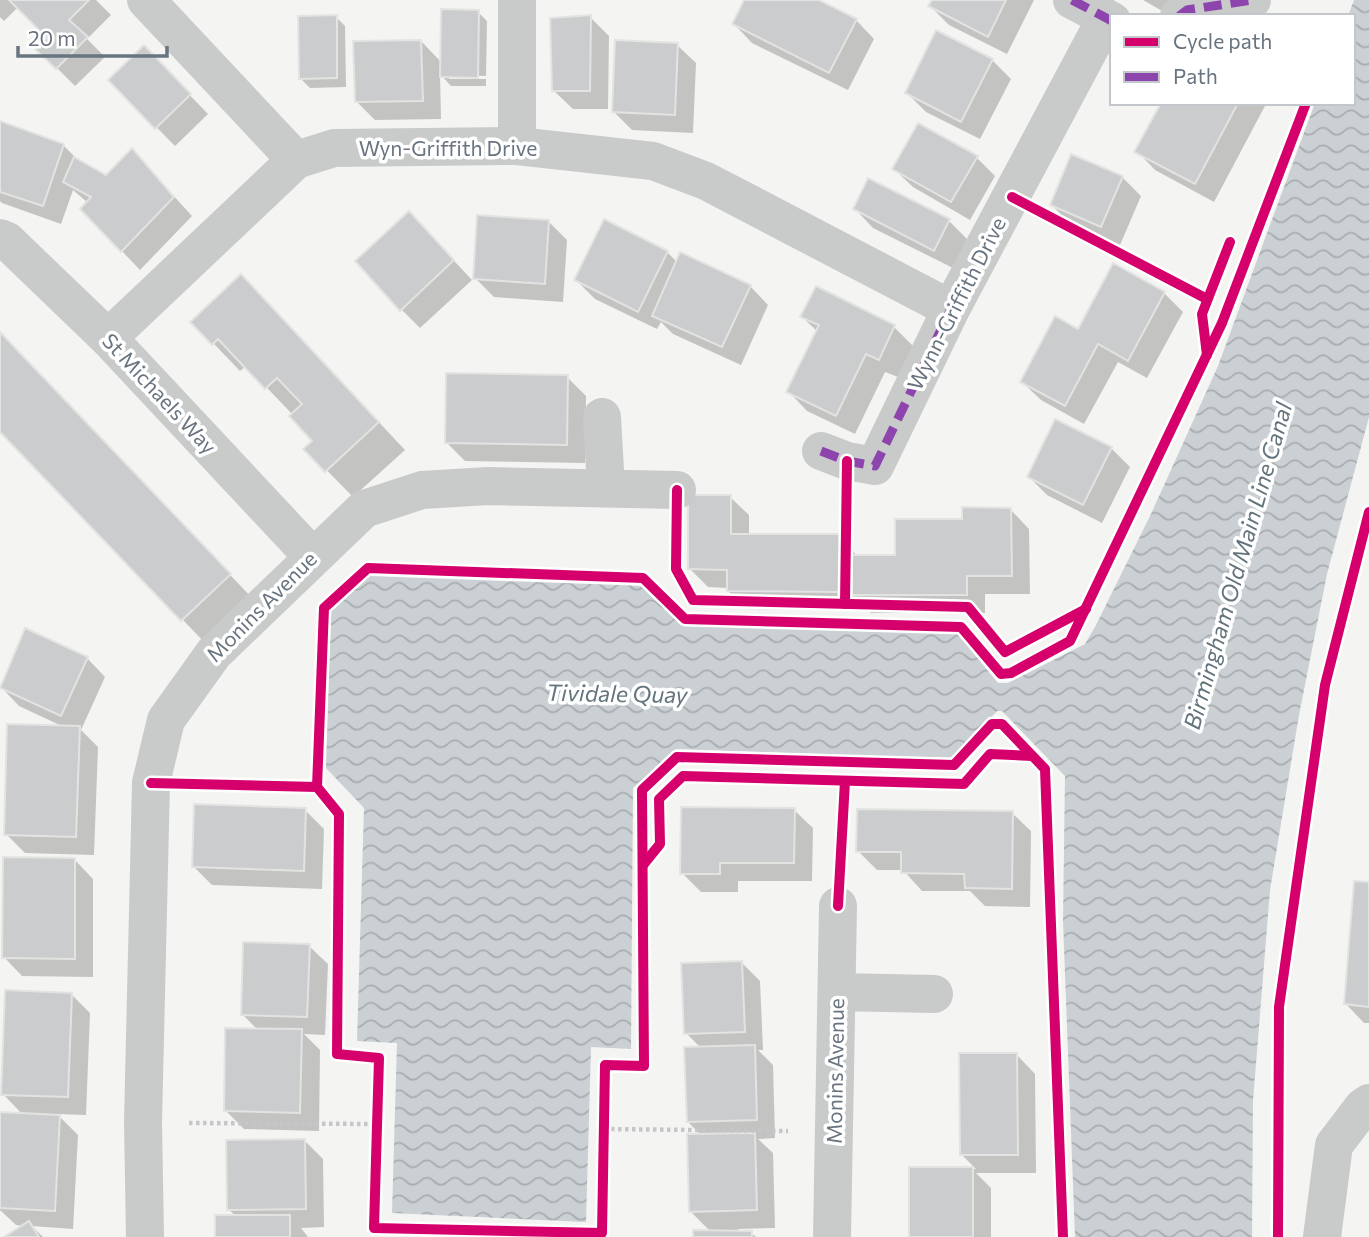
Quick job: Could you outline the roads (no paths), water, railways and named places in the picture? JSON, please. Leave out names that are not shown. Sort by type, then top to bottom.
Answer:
[{"type":"street","points":[[146,0],[296,160]]},
{"type":"street","points":[[517,0],[517,146]]},
{"type":"street","name":"Wynn-Griffith Drive","points":[[821,451],[847,461],[875,466],[951,309],[1109,19],[1072,0]]},
{"type":"street","points":[[1182,14],[1187,10],[1252,0]]},
{"type":"street","name":"Wyn-Griffith Drive","points":[[108,338],[296,160],[334,148],[517,146],[653,161],[706,181],[951,309]]},
{"type":"street","name":"St Michaels Way","points":[[0,238],[7,241],[108,338],[312,556]]},
{"type":"street","points":[[602,417],[606,488]]},
{"type":"street","name":"Monins Avenue","points":[[145,1237],[143,1122],[151,783],[166,719],[214,653],[312,556],[364,509],[422,490],[488,486],[677,490]]},
{"type":"street","name":"Monins Avenue","points":[[832,1237],[838,906]]},
{"type":"street","points":[[837,992],[934,995]]},
{"type":"street","points":[[1322,1237],[1334,1145],[1369,1103]]},
{"type":"water","points":[[1354,0],[1369,0],[1369,417],[1327,574],[1299,715],[1270,890],[1253,1101],[1252,1237],[1075,1237],[1063,921],[1065,776],[1002,711],[997,711],[953,759],[676,749],[633,788],[631,1049],[591,1047],[586,1222],[392,1213],[397,1043],[357,1041],[364,808],[326,768],[331,612],[369,576],[644,586],[680,624],[957,633],[998,683],[1008,683],[1085,644],[1151,514],[1218,366],[1314,105],[1355,105],[1355,14],[1349,14]]},
{"type":"water label","name":"Birmingham Old Main Line Canal","points":[[1238,566]]},
{"type":"water label","name":"Tividale Quay","points":[[617,694]]}]
